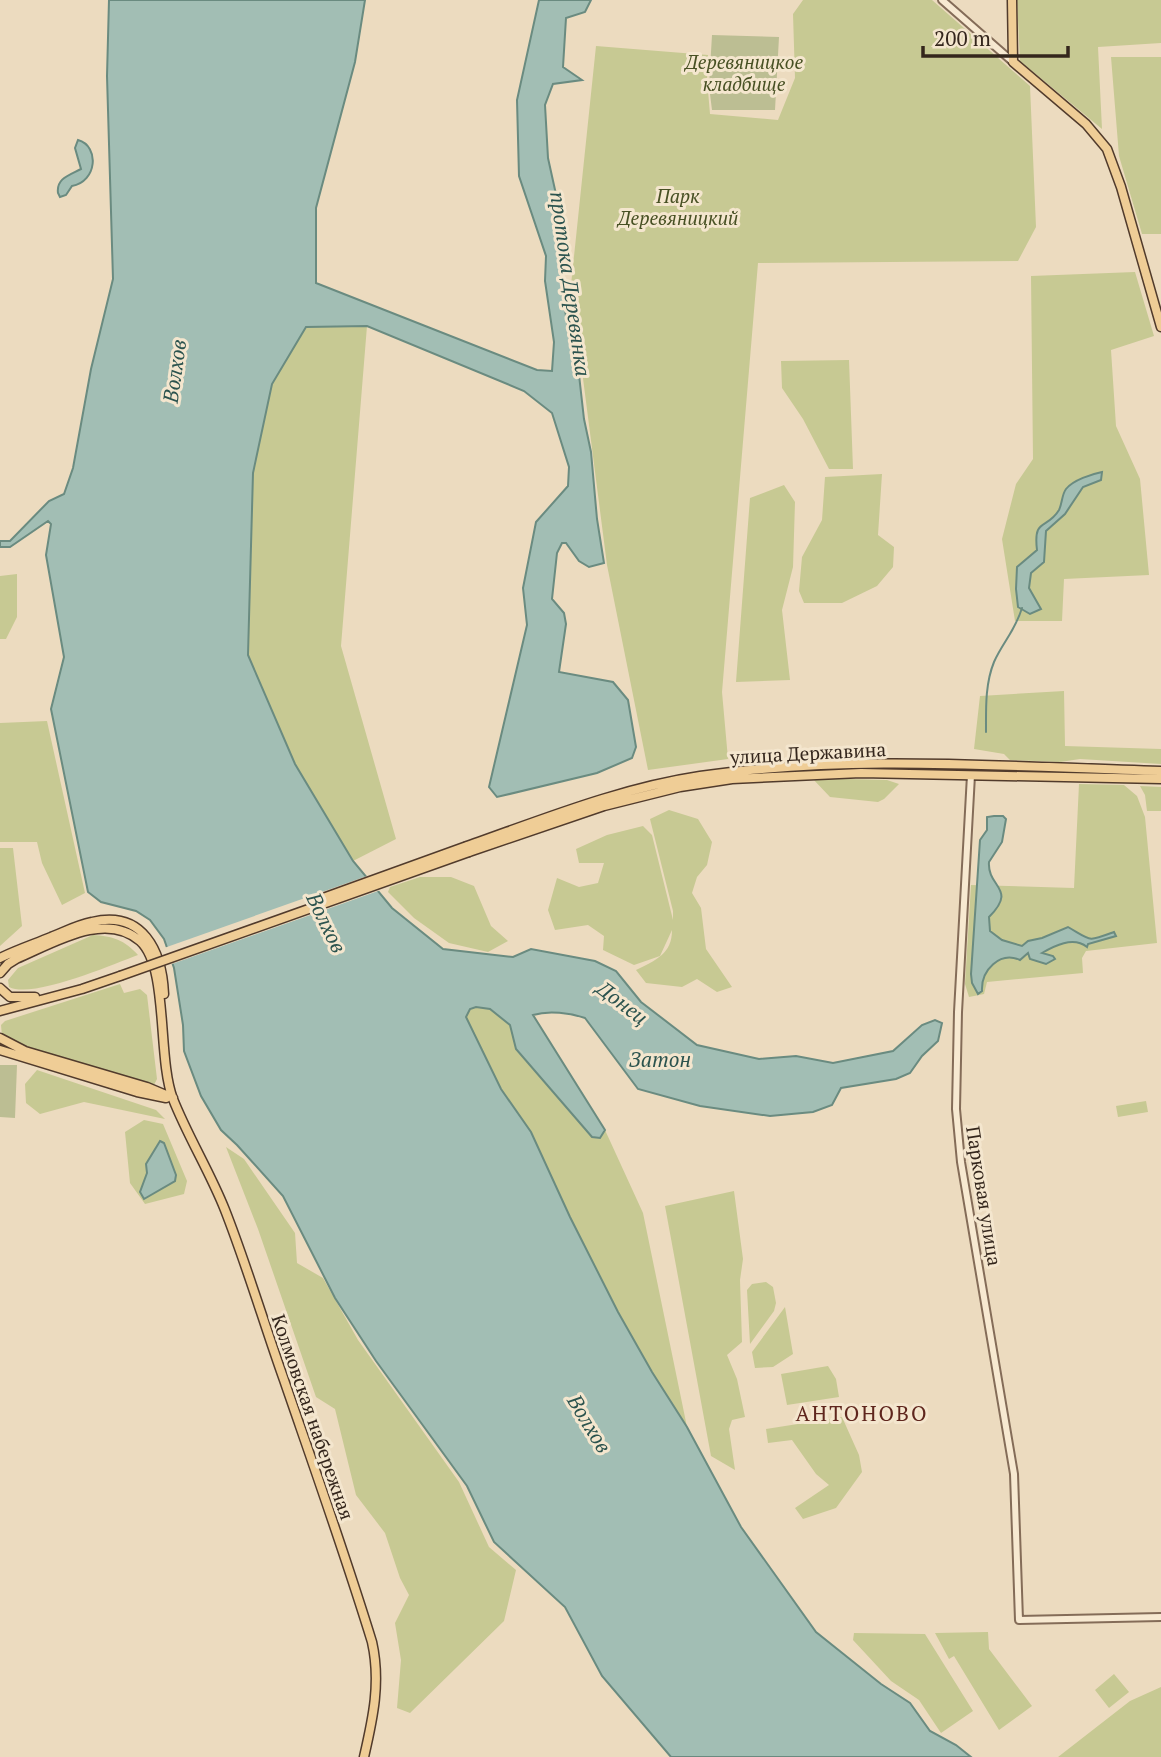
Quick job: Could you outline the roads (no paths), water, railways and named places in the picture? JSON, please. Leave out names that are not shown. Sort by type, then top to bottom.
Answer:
[{"type":"main road","points":[[1012,0],[1013,62],[1094,131],[1107,149],[1121,187],[1161,327]]},
{"type":"main road","name":"улица Державина","points":[[119,974],[606,798],[699,776],[808,767],[1161,771]]},
{"type":"main road","name":"улица Державина","points":[[905,769],[971,775],[1161,779]]},
{"type":"main road","name":"Колмовская набережная","points":[[0,958],[93,922],[114,920],[141,932],[154,947],[161,963],[168,1067],[173,1098]]},
{"type":"main road","name":"Колмовская набережная","points":[[0,973],[16,959],[91,930],[114,928],[132,934],[145,946],[156,968],[164,1055],[173,1098],[225,1210],[372,1642],[377,1692],[364,1757]]},
{"type":"main road","points":[[2,1008],[119,974]]},
{"type":"main road","points":[[2,1008],[82,989],[119,974]]},
{"type":"main road","points":[[0,988],[10,997],[35,997]]},
{"type":"main road","points":[[0,1017],[2,1008]]},
{"type":"main road","points":[[0,1038],[25,1051],[147,1087],[173,1098]]},
{"type":"main road","points":[[0,1049],[156,1098],[173,1098]]},
{"type":"street","points":[[942,0],[1013,62]]},
{"type":"street","name":"Парковая улица","points":[[971,775],[958,1004],[956,1109],[962,1172],[1014,1474],[1019,1620],[1161,1617]]},
{"type":"water","points":[[109,0],[365,0],[355,62],[316,208],[316,283],[537,370],[552,371],[554,342],[545,281],[546,256],[519,176],[517,100],[539,0],[591,0],[585,12],[566,18],[563,67],[582,80],[553,84],[545,105],[548,158],[563,226],[562,291],[591,452],[604,563],[589,567],[579,561],[566,543],[562,543],[557,553],[552,599],[564,613],[566,624],[559,672],[613,682],[628,700],[636,747],[632,758],[597,773],[497,797],[489,787],[527,625],[523,588],[536,522],[568,486],[569,467],[552,413],[524,391],[367,326],[306,327],[272,384],[253,473],[248,655],[295,764],[353,861],[392,908],[443,949],[513,957],[531,949],[595,961],[616,971],[641,1002],[697,1045],[759,1059],[796,1056],[833,1063],[893,1051],[922,1025],[935,1020],[942,1023],[938,1041],[922,1056],[910,1073],[896,1079],[841,1088],[832,1105],[813,1112],[770,1116],[700,1106],[638,1089],[585,1018],[559,1013],[533,1015],[605,1130],[600,1138],[592,1137],[516,1049],[510,1025],[490,1009],[470,1009],[466,1017],[501,1089],[531,1132],[618,1312],[687,1427],[741,1527],[816,1632],[881,1684],[910,1703],[930,1731],[956,1745],[971,1757],[671,1757],[602,1676],[565,1607],[494,1542],[467,1486],[376,1361],[335,1298],[283,1196],[221,1130],[201,1096],[184,1051],[183,1025],[174,968],[164,939],[150,920],[136,911],[101,902],[88,892],[51,709],[64,657],[46,555],[51,524],[48,521],[10,547],[0,547],[0,541],[10,541],[49,501],[64,494],[73,468],[91,369],[113,279],[107,76]]},
{"type":"water","points":[[78,140],[90,149],[93,164],[91,171],[87,178],[60,197],[58,188],[61,180],[81,169],[75,148]]},
{"type":"water","points":[[1102,472],[1101,480],[1083,487],[1065,514],[1046,531],[1044,562],[1031,573],[1029,588],[1041,609],[1030,614],[1018,607],[1017,567],[1037,550],[1039,528],[1059,510],[1066,489],[1078,480]]},
{"type":"water","points":[[1003,816],[1006,819],[1002,842],[989,862],[992,877],[1001,894],[1001,900],[989,917],[990,931],[1002,940],[1022,946],[1028,941],[1068,927],[1090,939],[1114,932],[1116,936],[1088,944],[1087,947],[1076,942],[1058,945],[1042,953],[1055,959],[1046,964],[1030,959],[1028,953],[1020,960],[999,960],[988,970],[982,991],[978,994],[971,974],[980,840],[987,830],[987,817]]},
{"type":"water","points":[[160,1141],[164,1143],[176,1175],[175,1181],[144,1199],[140,1192],[147,1173],[146,1164]]},
{"type":"waterway","name":"Донец","points":[[986,732],[991,670],[1022,608]]},
{"type":"district","name":"АНТОНОВО","points":[[862,1414]]},
{"type":"park label","name":"Деревяницкое кладбище","points":[[744,73]]},
{"type":"park label","name":"Парк Деревяницкий","points":[[678,207]]},
{"type":"water label","name":"протока Деревянка","points":[[570,284]]},
{"type":"water label","name":"Волхов","points":[[175,371]]},
{"type":"water label","name":"Волхов","points":[[326,923]]},
{"type":"water label","name":"Затон","points":[[660,1060]]},
{"type":"water label","name":"Волхов","points":[[589,1424]]}]
